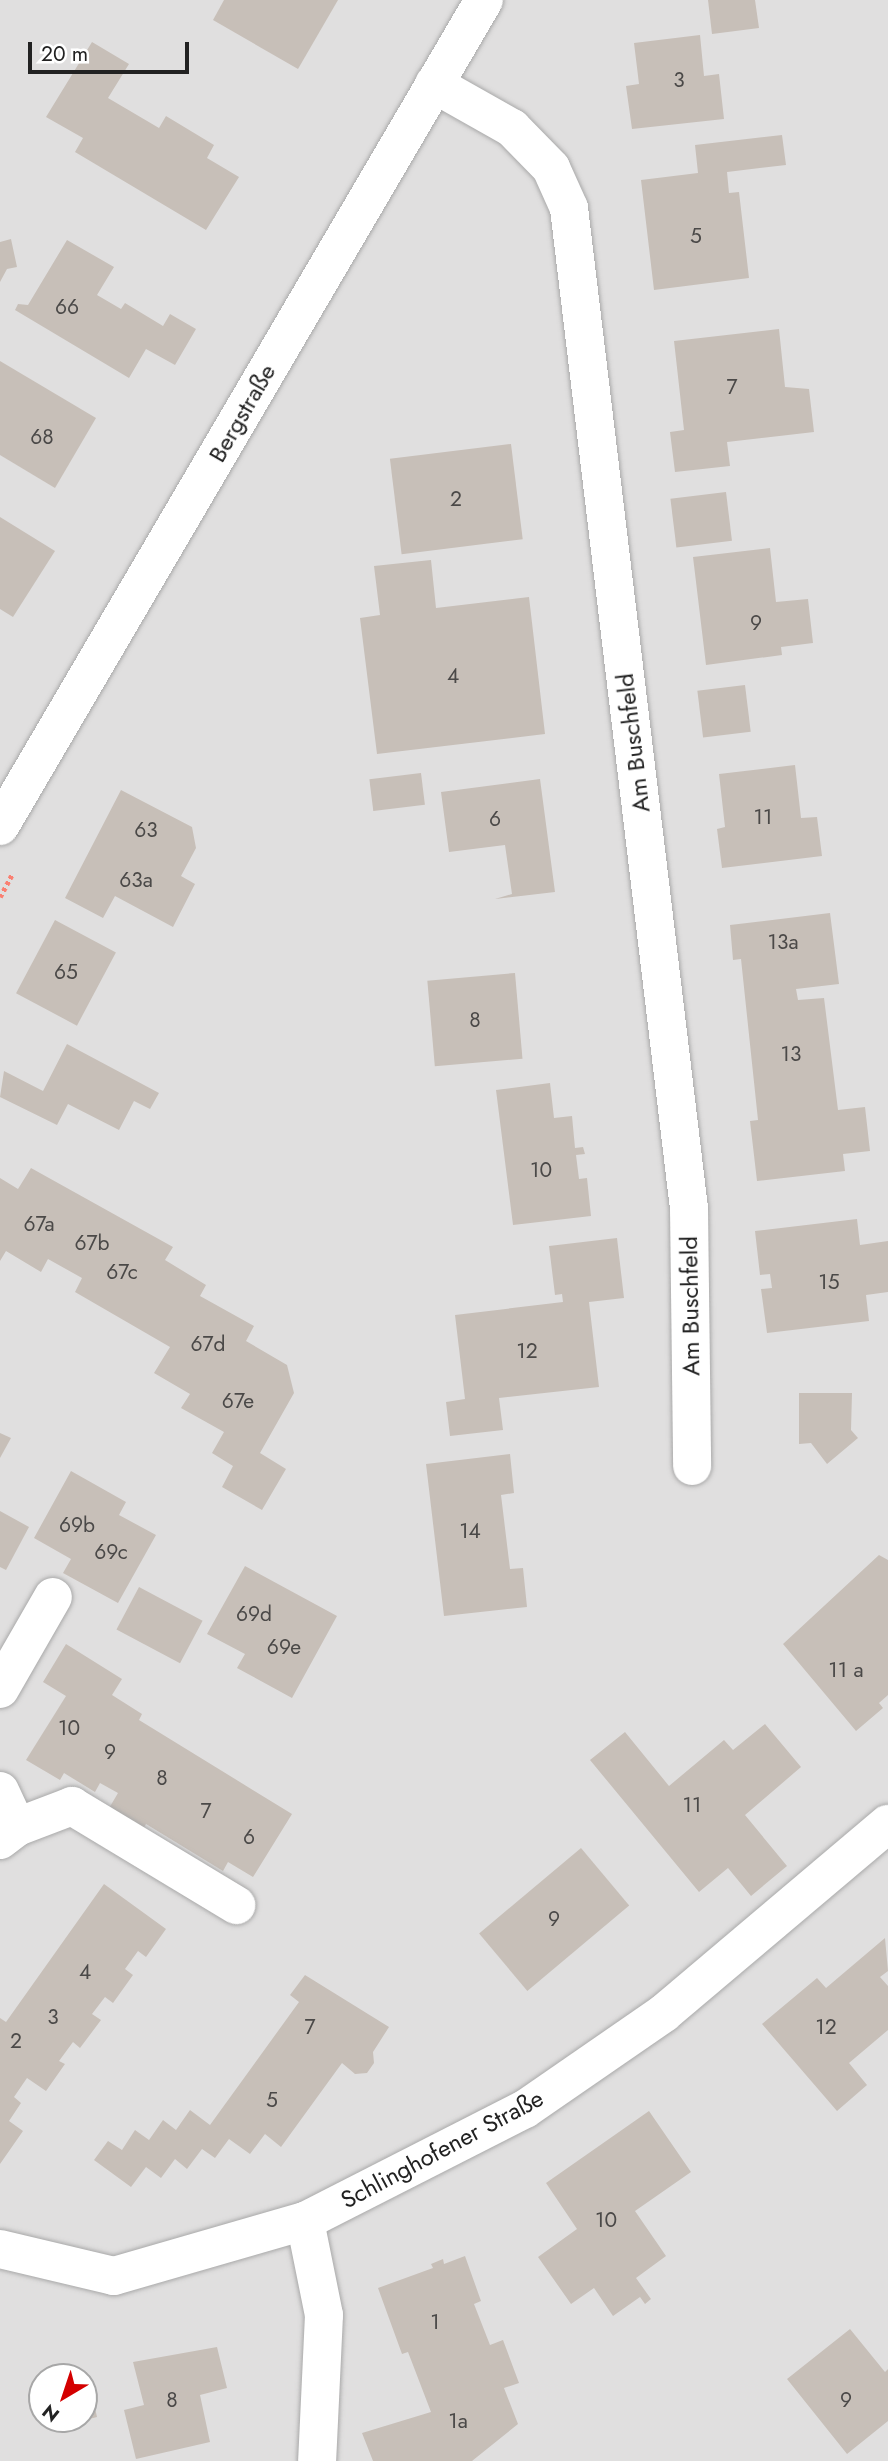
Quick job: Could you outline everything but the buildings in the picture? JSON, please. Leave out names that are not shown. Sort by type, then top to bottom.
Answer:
[{"type":"street","name":"Bergstraße","points":[[0,826],[484,0]]},
{"type":"street","name":"Am Buschfeld","points":[[434,84],[512,128],[551,168],[569,208],[689,1208],[692,1466]]},
{"type":"street","points":[[0,1689],[53,1597]]},
{"type":"street","points":[[0,1791],[8,1834],[72,1806],[236,1905]]},
{"type":"street","name":"Schlinghofener Straße","points":[[0,2249],[114,2276],[305,2221],[525,2109],[664,2013],[888,1824]]},
{"type":"street","points":[[305,2221],[324,2315],[317,2461]]},
{"type":"shaded area","points":[[0,0],[888,0],[888,2461],[0,2461]]}]
